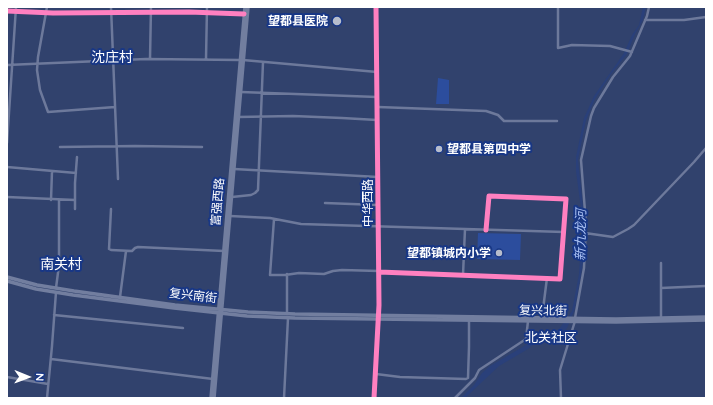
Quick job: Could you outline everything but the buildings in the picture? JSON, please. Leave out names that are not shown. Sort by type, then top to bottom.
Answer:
[{"type":"main road","name":"富强西路","points":[[211,398],[232,197],[241,92],[244,7]]},
{"type":"main road","name":"富强西路","points":[[214,398],[224,251],[248,7]]},
{"type":"main road","name":"复兴南街","points":[[7,277],[56,290],[220,311],[287,316],[379,317]]},
{"type":"main road","name":"复兴南街","points":[[7,281],[28,287],[120,297],[220,311]]},
{"type":"main road","name":"复兴北街","points":[[379,317],[528,321],[564,319]]},
{"type":"main road","name":"复兴北街","points":[[379,317],[542,317],[574,320],[643,322],[706,320]]},
{"type":"main road","name":"复兴北街","points":[[574,320],[706,317]]},
{"type":"street","points":[[7,143],[16,7]]},
{"type":"street","points":[[47,7],[37,65],[40,90],[48,112],[115,107]]},
{"type":"street","points":[[111,7],[118,179]]},
{"type":"street","points":[[150,59],[151,7]]},
{"type":"street","points":[[206,59],[207,7]]},
{"type":"street","name":"中华西路","points":[[374,398],[379,317],[376,7]]},
{"type":"street","points":[[558,7],[558,48],[572,45],[610,46],[632,52]]},
{"type":"street","points":[[561,398],[560,370],[574,320],[582,280],[586,218],[581,163],[591,116],[594,108],[614,77],[630,56],[646,20],[649,7]]},
{"type":"street","points":[[7,11],[46,13],[151,12],[244,14]]},
{"type":"street","points":[[646,20],[684,20],[706,17]]},
{"type":"street","points":[[7,65],[37,65],[113,60],[206,59],[242,60],[377,72]]},
{"type":"street","points":[[232,197],[245,196],[255,193],[258,190],[263,62]]},
{"type":"street","points":[[241,92],[378,97]]},
{"type":"street","points":[[378,107],[423,110],[486,111],[498,115],[504,121],[558,121]]},
{"type":"street","points":[[238,117],[342,118],[378,120]]},
{"type":"street","points":[[60,147],[202,147]]},
{"type":"street","points":[[585,233],[613,237],[628,230],[706,148]]},
{"type":"street","points":[[75,209],[77,157]]},
{"type":"street","points":[[7,167],[76,173]]},
{"type":"street","points":[[234,169],[378,177]]},
{"type":"street","points":[[51,200],[52,171]]},
{"type":"street","points":[[274,219],[270,275],[299,273],[324,274],[342,270],[560,279],[566,198],[489,196],[486,230]]},
{"type":"street","points":[[7,197],[75,200]]},
{"type":"street","points":[[47,398],[59,265],[59,200]]},
{"type":"street","points":[[325,203],[378,205]]},
{"type":"street","points":[[111,209],[109,249],[132,251],[138,247],[224,251]]},
{"type":"street","points":[[230,216],[274,219],[301,224],[564,232]]},
{"type":"street","points":[[463,275],[465,229]]},
{"type":"street","points":[[120,297],[126,251]]},
{"type":"street","points":[[661,263],[661,318]]},
{"type":"street","points":[[284,398],[287,274]]},
{"type":"street","points":[[542,317],[547,278]]},
{"type":"street","points":[[661,288],[706,286]]},
{"type":"street","points":[[54,315],[183,328]]},
{"type":"street","points":[[376,374],[400,377],[468,378],[469,320]]},
{"type":"street","points":[[455,398],[474,378],[479,370],[526,339],[528,321]]},
{"type":"street","points":[[51,359],[213,379]]},
{"type":"street","points":[[7,377],[48,384]]},
{"type":"shaded area","points":[[643,7],[646,7],[643,20],[635,34],[627,54],[611,74],[595,99],[586,120],[578,160],[584,216],[583,263],[575,309],[567,328],[564,332],[540,339],[528,349],[499,366],[465,398],[461,398],[474,385],[482,373],[490,366],[535,338],[559,329],[572,311],[579,274],[582,228],[576,157],[584,118],[594,96],[624,53],[632,35],[639,25]]},
{"type":"shaded area","points":[[438,78],[449,80],[449,104],[436,104]]},
{"type":"shaded area","points":[[478,233],[521,234],[520,260],[477,259]]},
{"type":"cycle path","points":[[374,398],[379,305],[376,7]]},
{"type":"cycle path","points":[[7,11],[53,13],[189,12],[244,14]]},
{"type":"cycle path","points":[[379,272],[560,279],[566,199],[489,196],[486,230]]},
{"type":"place","name":"望都县医院","points":[[337,21]]},
{"type":"place","name":"望都县第四中学","points":[[439,149]]},
{"type":"place","name":"望都镇城内小学","points":[[499,253]]},
{"type":"district","name":"沈庄村","points":[[112,58]]},
{"type":"district","name":"南关村","points":[[61,265]]},
{"type":"district","name":"北关社区","points":[[551,338]]},
{"type":"water label","name":"新九龙河","points":[[581,235]]}]
